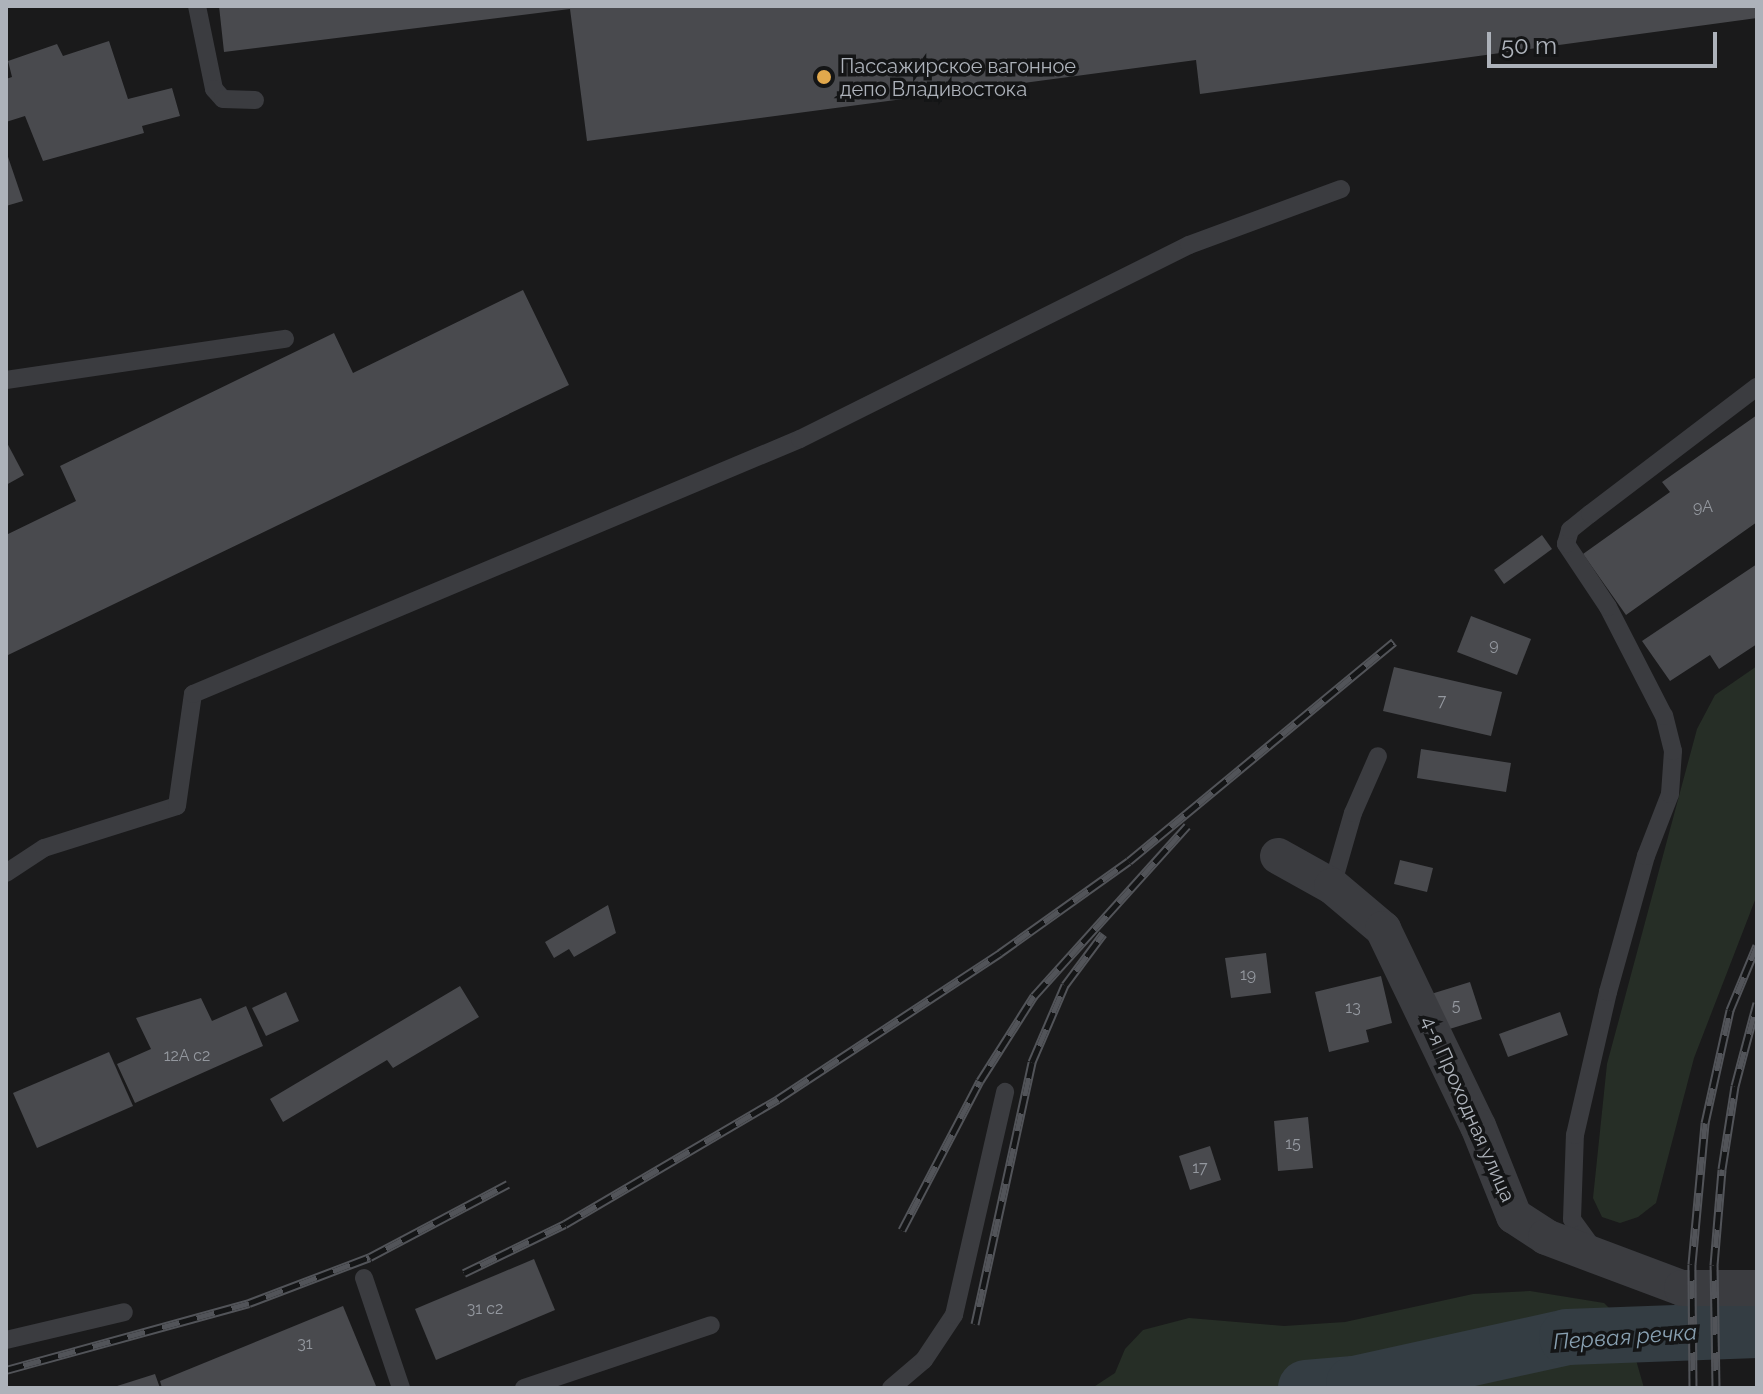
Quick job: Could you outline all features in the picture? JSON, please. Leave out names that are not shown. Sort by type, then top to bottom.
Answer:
[{"type":"street","name":"4-я Проходная улица","points":[[1278,856],[1332,886],[1383,929],[1407,971],[1514,1216],[1546,1237],[1596,1253],[1682,1288],[1757,1288]]},
{"type":"lane","points":[[197,6],[214,89],[223,99],[255,100]]},
{"type":"lane","points":[[6,873],[44,848],[177,806],[193,694],[800,439],[1189,245],[1341,189]]},
{"type":"lane","points":[[6,380],[285,339]]},
{"type":"lane","points":[[1596,1253],[1572,1219],[1575,1135],[1620,947],[1670,794],[1673,751],[1664,716],[1608,607],[1566,544],[1580,522],[1757,387]]},
{"type":"lane","points":[[1332,886],[1353,813],[1378,756]]},
{"type":"lane","points":[[891,1388],[937,1345],[954,1315],[1005,1092]]},
{"type":"lane","points":[[364,1278],[401,1388]]},
{"type":"lane","points":[[6,1340],[124,1312]]},
{"type":"lane","points":[[524,1388],[711,1325]]},
{"type":"shaded area","points":[[1757,666],[1757,895],[1694,1058],[1656,1203],[1638,1217],[1620,1223],[1602,1217],[1593,1198],[1607,1064],[1697,729],[1715,695]]},
{"type":"shaded area","points":[[1530,1291],[1604,1303],[1626,1325],[1644,1388],[1092,1388],[1115,1373],[1125,1349],[1143,1330],[1189,1318],[1284,1326],[1345,1322],[1473,1294]]},
{"type":"building","name":"Пассажирское вагонное депо Владивостока","points":[[219,6],[1757,6],[1757,18],[1200,94],[1196,60],[587,141],[570,9],[224,52]]},
{"type":"building","points":[[109,41],[128,99],[172,88],[180,116],[142,126],[144,133],[43,161],[25,116],[6,122],[6,79],[12,77],[8,61],[57,44],[63,56]]},
{"type":"building","points":[[6,151],[23,201],[6,206]]},
{"type":"building","points":[[523,290],[569,385],[6,656],[6,535],[76,501],[60,466],[334,333],[353,373]]},
{"type":"building","points":[[1757,415],[1757,522],[1626,615],[1583,554],[1670,492],[1662,482]]},
{"type":"building","points":[[6,441],[24,475],[6,485]]},
{"type":"building","points":[[1542,535],[1552,549],[1504,584],[1494,570]]},
{"type":"building","points":[[1757,564],[1757,644],[1719,669],[1710,655],[1670,681],[1642,641]]},
{"type":"building","points":[[1471,616],[1531,639],[1517,675],[1457,652]]},
{"type":"building","points":[[1394,667],[1502,692],[1491,736],[1383,711]]},
{"type":"building","points":[[1421,749],[1511,763],[1506,792],[1417,778]]},
{"type":"building","points":[[1400,860],[1433,868],[1427,892],[1394,884]]},
{"type":"building","points":[[608,905],[616,933],[574,957],[569,949],[554,958],[545,942]]},
{"type":"building","points":[[1266,953],[1271,993],[1231,998],[1225,958]]},
{"type":"building","points":[[1381,976],[1392,1023],[1366,1030],[1369,1042],[1329,1052],[1315,992]]},
{"type":"building","points":[[1470,982],[1482,1019],[1443,1031],[1431,994]]},
{"type":"building","points":[[460,986],[479,1017],[393,1068],[387,1060],[283,1122],[270,1099]]},
{"type":"building","points":[[286,992],[299,1021],[266,1036],[252,1008]]},
{"type":"building","points":[[201,998],[212,1021],[246,1006],[263,1046],[135,1103],[117,1064],[151,1049],[136,1018]]},
{"type":"building","points":[[1560,1012],[1568,1035],[1508,1057],[1499,1034]]},
{"type":"building","points":[[109,1052],[133,1106],[37,1148],[13,1093]]},
{"type":"building","points":[[1308,1117],[1313,1168],[1278,1171],[1274,1121]]},
{"type":"building","points":[[1210,1146],[1221,1180],[1190,1190],[1179,1156]]},
{"type":"building","points":[[534,1259],[555,1310],[436,1360],[415,1309]]},
{"type":"building","points":[[343,1306],[376,1386],[162,1388],[160,1381]]},
{"type":"building","points":[[155,1374],[160,1388],[114,1388],[114,1387]]},
{"type":"waterway","name":"Первая речка","points":[[1306,1388],[1354,1384],[1567,1337],[1757,1330]]},
{"type":"railway","points":[[464,1273],[565,1224],[778,1099],[1000,953],[1129,861],[1394,642]]},
{"type":"railway","points":[[902,1230],[980,1081],[1034,996],[1187,826]]},
{"type":"railway","points":[[975,1324],[1032,1062],[1065,985],[1103,934]]},
{"type":"railway","points":[[1693,1388],[1692,1264],[1705,1123],[1730,1010],[1757,945]]},
{"type":"railway","points":[[1716,1388],[1714,1265],[1722,1169],[1735,1086],[1757,1003]]},
{"type":"railway","points":[[6,1370],[249,1303],[370,1257],[508,1184]]},
{"type":"place","name":"Пассажирское вагонное депо Владивостока","points":[[824,77]]}]
